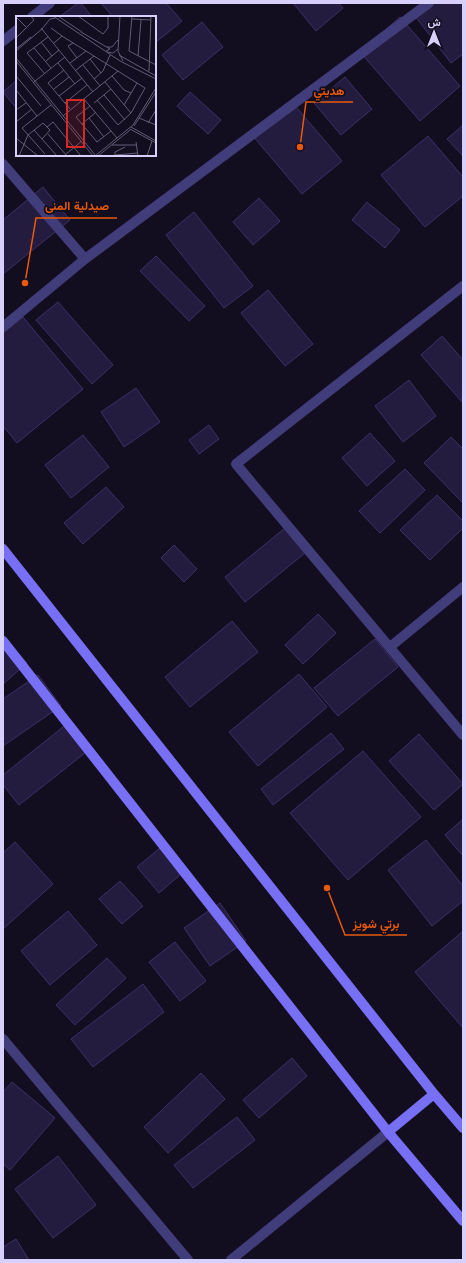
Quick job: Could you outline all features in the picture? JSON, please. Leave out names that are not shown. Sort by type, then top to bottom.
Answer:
[{"type":"street","points":[[33,16],[50,3]]},
{"type":"street","points":[[3,327],[85,259],[429,3]]},
{"type":"street","points":[[3,41],[16,31]]},
{"type":"street","points":[[3,164],[85,259]]},
{"type":"street","points":[[463,286],[236,464],[463,735]]},
{"type":"street","points":[[3,549],[434,1094],[463,1128]]},
{"type":"street","points":[[390,647],[463,587]]},
{"type":"street","points":[[3,641],[388,1132],[463,1220]]},
{"type":"street","points":[[3,1039],[188,1260]]},
{"type":"street","points":[[231,1260],[434,1094]]},
{"type":"building","points":[[78,3],[81,3],[91,16],[60,16]]},
{"type":"building","points":[[101,3],[166,3],[182,21],[156,42],[156,16],[112,16]]},
{"type":"building","points":[[293,3],[338,3],[343,8],[316,31]]},
{"type":"building","points":[[433,3],[463,3],[463,54],[451,63],[415,16]]},
{"type":"building","points":[[400,17],[460,86],[420,121],[360,52]]},
{"type":"building","points":[[202,22],[223,47],[183,80],[162,55]]},
{"type":"building","points":[[345,77],[372,109],[341,135],[314,103]]},
{"type":"building","points":[[16,81],[16,108],[3,92]]},
{"type":"building","points":[[190,92],[221,120],[208,134],[177,106]]},
{"type":"building","points":[[292,102],[342,161],[302,194],[252,135]]},
{"type":"building","points":[[463,125],[463,156],[447,139]]},
{"type":"building","points":[[428,136],[463,177],[463,196],[425,227],[381,175]]},
{"type":"building","points":[[43,187],[70,220],[3,274],[3,220]]},
{"type":"building","points":[[259,198],[280,221],[253,245],[233,222]]},
{"type":"building","points":[[367,202],[400,230],[385,248],[352,220]]},
{"type":"building","points":[[194,212],[253,286],[224,308],[166,235]]},
{"type":"building","points":[[156,256],[205,306],[189,321],[140,271]]},
{"type":"building","points":[[268,290],[313,344],[285,366],[241,313]]},
{"type":"building","points":[[58,302],[113,365],[92,384],[36,320]]},
{"type":"building","points":[[23,317],[83,389],[17,443],[3,426],[3,333]]},
{"type":"building","points":[[442,336],[463,360],[462,402],[421,355]]},
{"type":"building","points":[[409,380],[436,416],[403,442],[375,406]]},
{"type":"building","points":[[136,388],[160,422],[124,447],[101,412]]},
{"type":"building","points":[[209,425],[219,439],[199,454],[189,440]]},
{"type":"building","points":[[370,433],[395,461],[367,486],[342,458]]},
{"type":"building","points":[[83,435],[109,467],[71,498],[45,465]]},
{"type":"building","points":[[451,437],[463,449],[463,503],[424,463]]},
{"type":"building","points":[[405,469],[425,490],[380,533],[359,511]]},
{"type":"building","points":[[106,487],[124,507],[83,544],[64,523]]},
{"type":"building","points":[[437,495],[463,521],[463,528],[430,560],[400,530]]},
{"type":"building","points":[[285,528],[305,553],[245,602],[225,577]]},
{"type":"building","points":[[174,545],[197,569],[184,582],[161,558]]},
{"type":"building","points":[[318,614],[336,633],[303,664],[285,645]]},
{"type":"building","points":[[232,621],[258,652],[190,707],[165,677]]},
{"type":"building","points":[[3,637],[27,663],[3,684]]},
{"type":"building","points":[[375,639],[398,667],[338,716],[314,688]]},
{"type":"building","points":[[299,674],[327,707],[258,766],[229,732]]},
{"type":"building","points":[[38,675],[61,706],[3,746],[3,699]]},
{"type":"building","points":[[68,723],[90,749],[19,805],[3,785],[3,775]]},
{"type":"building","points":[[331,733],[344,749],[273,805],[261,789]]},
{"type":"building","points":[[419,734],[463,784],[434,810],[389,761]]},
{"type":"building","points":[[363,751],[421,817],[348,880],[290,813]]},
{"type":"building","points":[[463,819],[463,856],[445,835]]},
{"type":"building","points":[[426,840],[463,886],[463,901],[432,926],[388,870]]},
{"type":"building","points":[[15,842],[53,884],[3,929],[3,853]]},
{"type":"building","points":[[160,848],[181,874],[159,893],[137,867]]},
{"type":"building","points":[[120,881],[143,906],[122,924],[99,899]]},
{"type":"building","points":[[220,903],[246,941],[210,966],[184,928]]},
{"type":"building","points":[[68,911],[97,945],[50,985],[21,951]]},
{"type":"building","points":[[463,931],[463,1028],[415,972]]},
{"type":"building","points":[[175,942],[206,981],[180,1001],[149,962]]},
{"type":"building","points":[[107,958],[126,978],[75,1025],[56,1005]]},
{"type":"building","points":[[143,984],[164,1012],[93,1067],[71,1039]]},
{"type":"building","points":[[292,1058],[307,1076],[259,1118],[243,1100]]},
{"type":"building","points":[[201,1073],[225,1099],[168,1153],[144,1127]]},
{"type":"building","points":[[12,1082],[55,1118],[10,1170],[3,1164],[3,1092]]},
{"type":"building","points":[[237,1117],[255,1140],[193,1188],[174,1165]]},
{"type":"building","points":[[58,1156],[96,1205],[53,1238],[15,1189]]},
{"type":"building","points":[[16,1239],[29,1260],[3,1260],[3,1247]]},
{"type":"place","name":"هديتي","points":[[300,147]]},
{"type":"place","name":"صيدلية المنى","points":[[25,283]]},
{"type":"place","name":"برتي شويز","points":[[327,888]]}]
